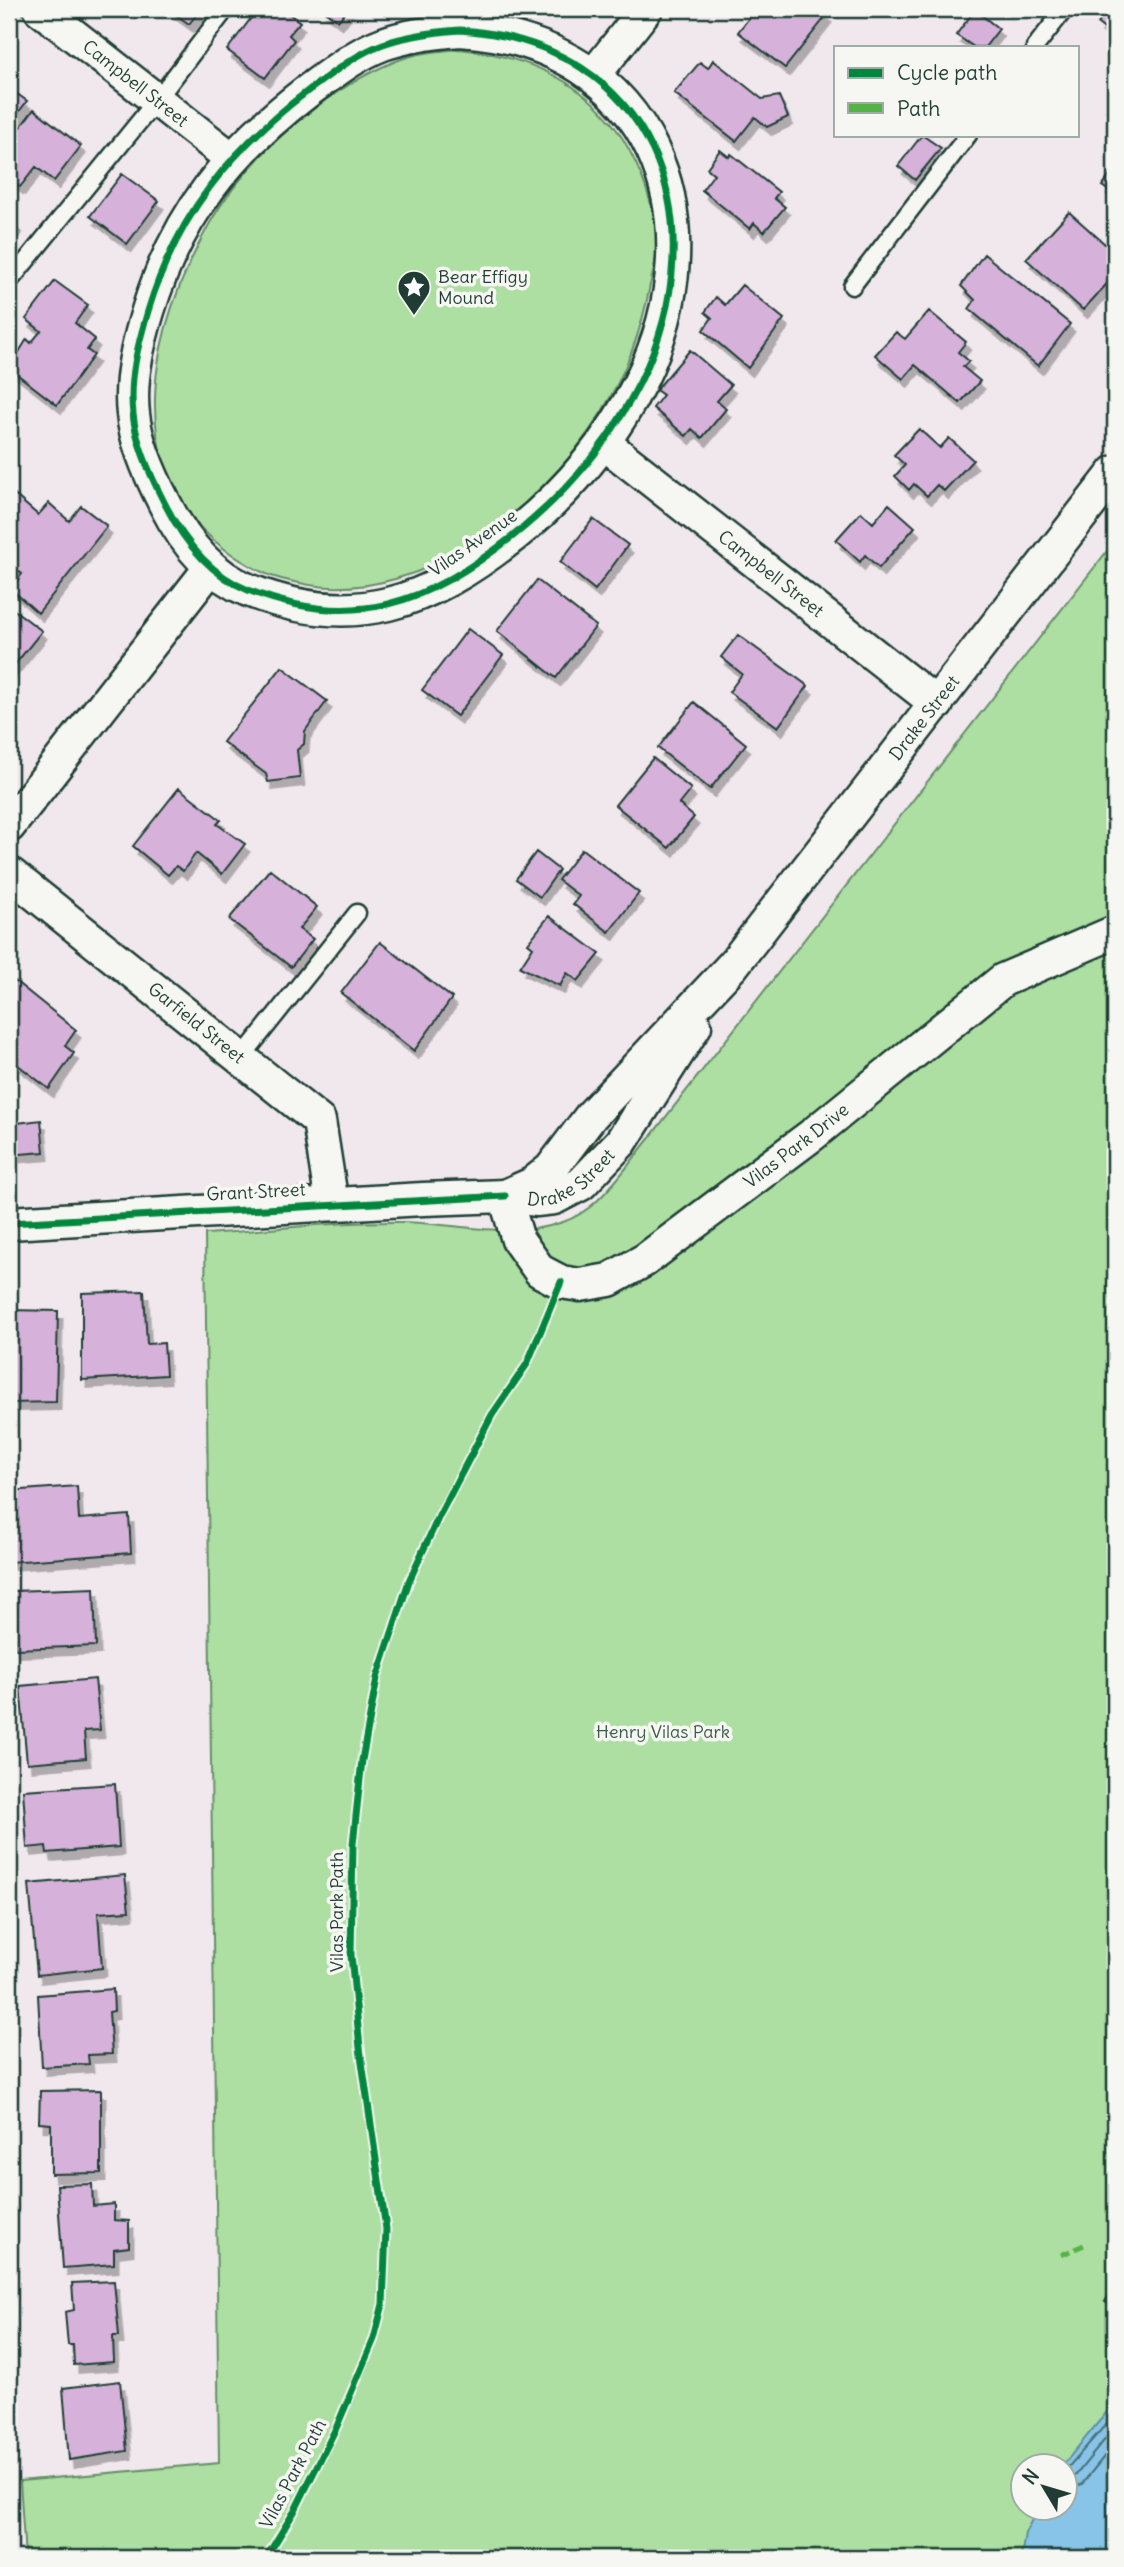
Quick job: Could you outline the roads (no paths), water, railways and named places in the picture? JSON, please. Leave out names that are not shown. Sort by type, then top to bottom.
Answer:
[{"type":"street","name":"Campbell Street","points":[[40,9],[232,159]]},
{"type":"street","points":[[594,75],[646,9]]},
{"type":"street","name":"Vilas Avenue","points":[[460,30],[489,32],[558,52],[594,75],[619,97],[637,121],[658,159],[671,211],[673,259],[658,337],[641,380],[604,443],[583,472],[529,523],[451,582],[416,598],[376,606],[310,608],[272,599],[239,586],[211,567],[192,547],[159,492],[133,415],[132,377],[142,331],[170,248],[201,195],[232,159],[290,105],[348,62],[382,45],[460,30]]},
{"type":"street","name":"Campbell Street","points":[[604,443],[937,704]]},
{"type":"street","name":"Drake Street","points":[[505,1196],[532,1184],[551,1169],[591,1116],[733,965],[1115,472]]},
{"type":"street","points":[[9,826],[211,567]]},
{"type":"street","name":"Garfield Street","points":[[9,873],[319,1121],[332,1203]]},
{"type":"street","name":"Vilas Park Drive","points":[[505,1196],[518,1240],[540,1271],[561,1282],[580,1285],[609,1280],[645,1260],[738,1191],[1003,980],[1115,932]]},
{"type":"street","name":"Grant Street","points":[[9,1223],[332,1203],[505,1196]]},
{"type":"lane","points":[[9,282],[156,101],[226,9]]},
{"type":"lane","points":[[1036,46],[1065,9]]},
{"type":"lane","points":[[852,286],[967,136]]},
{"type":"lane","points":[[242,1057],[357,913]]},
{"type":"water","points":[[1115,2402],[1115,2558],[1021,2558],[1025,2533],[1031,2522],[1078,2522],[1078,2452],[1074,2452]]},
{"type":"place","name":"Bear Effigy Mound","points":[[414,317]]},
{"type":"park label","name":"Henry Vilas Park","points":[[663,1732]]}]
